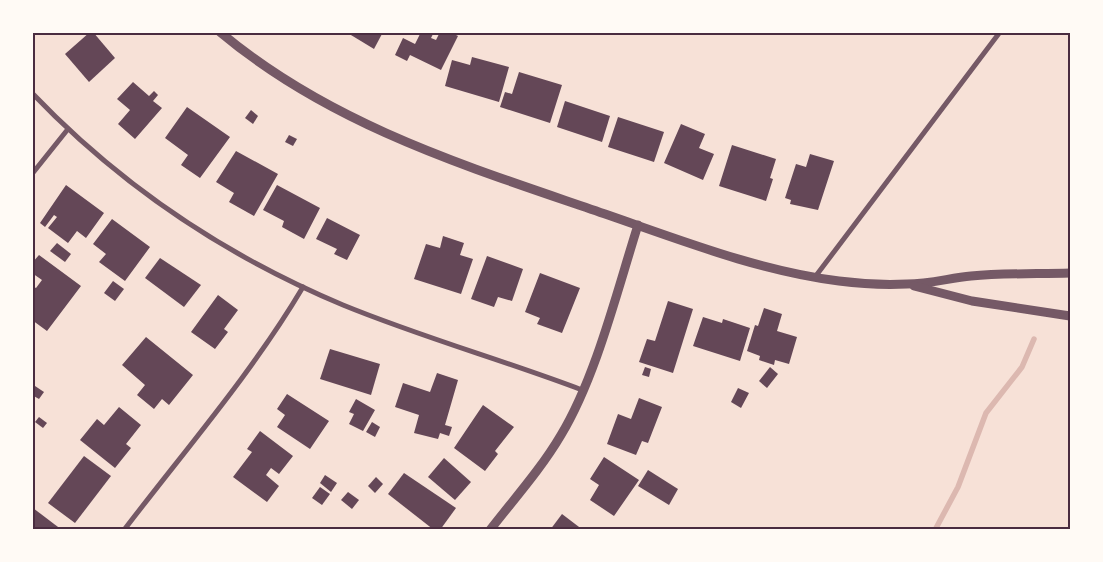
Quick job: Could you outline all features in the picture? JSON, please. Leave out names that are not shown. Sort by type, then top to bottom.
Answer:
[{"type":"street","points":[[220,32],[295,86],[345,115],[396,140],[456,163],[745,260],[815,277],[841,281],[909,284],[970,276],[1070,272]]},
{"type":"street","points":[[815,277],[1000,32]]},
{"type":"street","points":[[32,92],[68,129],[138,188],[186,222],[238,253],[303,287],[370,315],[582,390]]},
{"type":"street","points":[[32,174],[68,129]]},
{"type":"street","points":[[490,530],[560,436],[582,390],[638,225]]},
{"type":"street","points":[[909,284],[972,302],[1070,316]]},
{"type":"street","points":[[124,530],[244,374],[284,318],[303,287]]},
{"type":"building","points":[[90,32],[93,32],[115,58],[89,82],[65,54]]},
{"type":"building","points":[[346,32],[383,32],[374,49]]},
{"type":"building","points":[[421,32],[434,32],[431,38],[436,40],[440,32],[450,32],[458,36],[441,70],[410,55],[407,61],[395,55],[403,38],[415,44]]},
{"type":"building","points":[[472,57],[509,67],[499,102],[445,86],[452,60],[470,65]]},
{"type":"building","points":[[519,72],[562,85],[550,123],[500,107],[505,92],[512,94]]},
{"type":"building","points":[[133,82],[149,96],[154,91],[158,95],[153,101],[162,108],[135,139],[118,124],[130,110],[117,99]]},
{"type":"building","points":[[565,101],[610,116],[602,142],[557,127]]},
{"type":"building","points":[[187,107],[230,137],[200,178],[181,165],[188,155],[165,138]]},
{"type":"building","points":[[251,110],[258,116],[253,124],[245,118]]},
{"type":"building","points":[[618,117],[664,132],[654,162],[608,147]]},
{"type":"building","points":[[681,124],[705,134],[699,148],[714,154],[703,180],[664,163]]},
{"type":"building","points":[[289,135],[297,139],[293,146],[285,142]]},
{"type":"building","points":[[732,145],[776,159],[770,178],[773,179],[766,201],[719,186]]},
{"type":"building","points":[[236,151],[278,174],[254,216],[229,202],[234,193],[216,182]]},
{"type":"building","points":[[810,154],[834,161],[818,210],[790,204],[791,200],[785,198],[796,164],[806,167]]},
{"type":"building","points":[[66,185],[104,213],[86,238],[77,231],[68,243],[48,228],[57,217],[54,215],[45,227],[40,223]]},
{"type":"building","points":[[277,185],[320,208],[304,239],[282,227],[284,221],[263,210]]},
{"type":"building","points":[[327,218],[360,235],[347,260],[334,254],[337,249],[316,239]]},
{"type":"building","points":[[112,219],[150,247],[125,281],[99,262],[106,254],[93,244]]},
{"type":"building","points":[[443,236],[464,243],[460,255],[473,259],[461,294],[414,279],[426,244],[440,248]]},
{"type":"building","points":[[57,243],[71,254],[65,262],[50,251]]},
{"type":"building","points":[[39,255],[81,286],[47,331],[32,320],[32,286],[36,288],[42,280],[32,273],[32,263]]},
{"type":"building","points":[[487,256],[523,269],[512,301],[498,297],[494,307],[471,299]]},
{"type":"building","points":[[160,258],[201,285],[184,307],[145,278]]},
{"type":"building","points":[[540,273],[580,288],[562,333],[537,324],[540,318],[525,312]]},
{"type":"building","points":[[113,281],[124,289],[115,301],[104,293]]},
{"type":"building","points":[[218,295],[238,310],[224,329],[228,332],[215,349],[191,332]]},
{"type":"building","points":[[668,301],[693,309],[673,373],[639,362],[647,339],[655,341]]},
{"type":"building","points":[[764,308],[782,314],[777,331],[797,337],[789,364],[775,360],[774,365],[759,360],[760,356],[747,351],[755,325],[758,326]]},
{"type":"building","points":[[703,317],[722,323],[723,319],[750,328],[740,361],[693,346]]},
{"type":"building","points":[[146,337],[193,375],[169,405],[162,399],[154,409],[137,395],[145,385],[122,365]]},
{"type":"building","points":[[330,349],[380,364],[371,395],[320,379]]},
{"type":"building","points":[[645,367],[651,369],[649,377],[642,375]]},
{"type":"building","points":[[770,367],[778,374],[767,388],[759,381]]},
{"type":"building","points":[[437,373],[458,380],[445,425],[452,427],[449,436],[440,433],[438,439],[414,433],[419,415],[395,407],[403,383],[430,392]]},
{"type":"building","points":[[35,386],[44,392],[39,399],[32,395]]},
{"type":"building","points":[[738,388],[749,393],[741,408],[731,402]]},
{"type":"building","points":[[287,394],[329,421],[310,449],[277,427],[285,415],[277,409]]},
{"type":"building","points":[[639,398],[662,407],[648,443],[642,441],[636,455],[607,444],[618,414],[631,419]]},
{"type":"building","points":[[356,399],[375,410],[363,431],[349,424],[354,414],[349,412]]},
{"type":"building","points":[[483,405],[514,427],[495,451],[498,454],[485,471],[454,448]]},
{"type":"building","points":[[119,407],[141,425],[126,444],[131,448],[115,468],[80,440],[97,419],[104,425]]},
{"type":"building","points":[[39,417],[47,423],[43,428],[35,422]]},
{"type":"building","points":[[372,422],[380,427],[375,437],[366,432]]},
{"type":"building","points":[[260,431],[293,456],[279,474],[271,468],[266,475],[279,486],[267,502],[233,477],[252,452],[247,449]]},
{"type":"building","points":[[84,456],[111,476],[75,523],[48,503]]},
{"type":"building","points":[[604,457],[639,480],[614,516],[590,500],[599,485],[590,479]]},
{"type":"building","points":[[444,458],[471,482],[455,500],[428,477]]},
{"type":"building","points":[[648,470],[678,489],[669,505],[638,486]]},
{"type":"building","points":[[404,473],[456,508],[440,530],[434,530],[388,494]]},
{"type":"building","points":[[325,475],[337,483],[331,492],[320,483]]},
{"type":"building","points":[[376,477],[383,484],[375,493],[368,486]]},
{"type":"building","points":[[320,487],[330,494],[322,505],[312,498]]},
{"type":"building","points":[[348,492],[359,500],[352,509],[341,500]]},
{"type":"building","points":[[33,508],[62,530],[32,530]]},
{"type":"building","points":[[562,514],[583,530],[550,530]]},
{"type":"waterway","points":[[935,530],[958,487],[986,413],[1022,367],[1034,339]]}]
